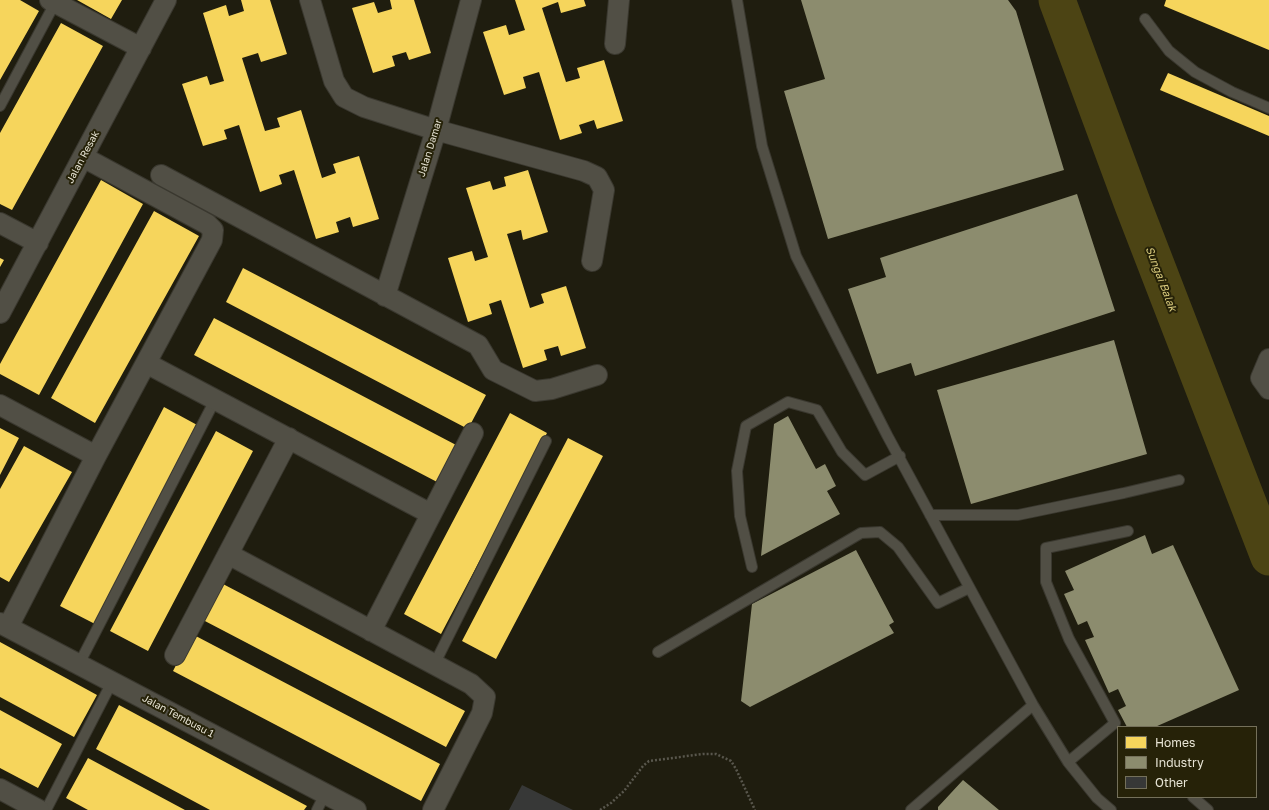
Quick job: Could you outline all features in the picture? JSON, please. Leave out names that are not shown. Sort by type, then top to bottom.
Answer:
[{"type":"street","name":"Jalan Resak","points":[[0,313],[166,0]]},
{"type":"street","points":[[310,0],[334,81],[344,97],[364,107],[436,130],[584,171],[597,178],[604,190],[592,260]]},
{"type":"street","name":"Jalan Damar","points":[[385,296],[436,130],[471,0]]},
{"type":"street","points":[[615,44],[619,0]]},
{"type":"street","points":[[52,1],[141,48]]},
{"type":"street","points":[[4,625],[212,240],[213,230],[207,224],[83,157]]},
{"type":"street","points":[[162,175],[478,345],[493,370],[535,391],[552,389],[597,375]]},
{"type":"street","points":[[0,224],[38,243]]},
{"type":"street","points":[[1265,383],[1269,359]]},
{"type":"street","points":[[146,363],[431,514]]},
{"type":"street","points":[[0,405],[96,456]]},
{"type":"street","points":[[371,631],[473,433]]},
{"type":"street","points":[[175,655],[288,438]]},
{"type":"street","points":[[228,554],[471,684],[485,697],[482,713],[433,810]]},
{"type":"street","name":"Jalan Tembusu 1","points":[[4,625],[112,682],[321,802],[356,810]]},
{"type":"street","points":[[0,789],[39,810]]},
{"type":"lane","points":[[737,0],[762,146],[796,256],[883,428],[900,456],[930,515],[1033,705],[1068,762],[1097,798],[1111,810]]},
{"type":"lane","points":[[0,106],[52,1]]},
{"type":"lane","points":[[1145,19],[1169,51],[1195,72],[1232,92],[1269,108]]},
{"type":"lane","points":[[79,664],[215,400]]},
{"type":"lane","points":[[752,567],[740,516],[737,470],[746,426],[788,402],[817,410],[842,452],[865,475],[900,456]]},
{"type":"lane","points":[[434,665],[546,441]]},
{"type":"lane","points":[[930,515],[1018,515],[1179,480]]},
{"type":"lane","points":[[1068,762],[1116,725],[1069,639],[1046,582],[1046,548],[1128,531]]},
{"type":"lane","points":[[658,652],[861,533],[880,532],[898,547],[938,602],[969,588]]},
{"type":"lane","points":[[46,810],[112,682]]},
{"type":"lane","points":[[911,810],[1033,705]]},
{"type":"lane","points":[[1194,798],[1208,810]]},
{"type":"path","points":[[600,810],[624,791],[643,766],[649,761],[703,754],[716,754],[731,761],[755,810]]},
{"type":"building: Homes","points":[[0,0],[20,0],[39,11],[0,80]]},
{"type":"building: Homes","points":[[77,0],[122,0],[111,19]]},
{"type":"building: Homes","points":[[241,0],[270,0],[287,54],[261,62],[258,53],[242,58],[265,131],[280,127],[277,118],[301,110],[322,178],[336,173],[333,164],[359,156],[379,219],[353,227],[350,217],[336,222],[339,232],[316,239],[294,170],[279,175],[282,184],[260,192],[239,125],[224,130],[227,139],[203,146],[182,84],[207,76],[210,85],[224,81],[203,13],[226,5],[229,16],[244,11]]},
{"type":"building: Homes","points":[[390,0],[414,0],[431,53],[409,60],[406,52],[392,56],[395,66],[373,73],[352,8],[374,2],[378,13],[392,9]]},
{"type":"building: Homes","points":[[515,0],[584,0],[586,6],[561,13],[558,2],[542,8],[566,82],[580,78],[577,68],[604,60],[623,121],[597,129],[594,120],[579,125],[582,133],[560,140],[539,72],[523,77],[526,88],[504,95],[483,32],[506,25],[509,35],[525,30]]},
{"type":"building: Homes","points":[[1166,0],[1269,0],[1269,50],[1164,6]]},
{"type":"building: Homes","points":[[61,23],[103,46],[12,210],[0,204],[0,133]]},
{"type":"building: Homes","points":[[1168,73],[1269,116],[1269,136],[1160,90]]},
{"type":"building: Homes","points":[[528,170],[548,232],[523,240],[521,230],[507,234],[530,308],[544,303],[541,294],[566,286],[586,348],[561,356],[558,346],[544,350],[547,360],[523,368],[501,300],[489,304],[492,314],[468,322],[448,258],[472,251],[475,261],[488,257],[466,188],[490,181],[493,190],[506,186],[504,177]]},
{"type":"building: Homes","points":[[101,180],[143,204],[39,395],[0,374],[0,364]]},
{"type":"building: Homes","points":[[154,211],[199,236],[95,423],[51,398]]},
{"type":"building: Homes","points":[[0,258],[4,260],[0,267]]},
{"type":"building: Homes","points":[[243,268],[486,395],[468,429],[226,302]]},
{"type":"building: Homes","points":[[214,318],[458,446],[439,483],[194,355]]},
{"type":"building: Homes","points":[[164,407],[199,426],[95,624],[60,606]]},
{"type":"building: Homes","points":[[510,413],[547,433],[441,634],[404,614]]},
{"type":"building: Homes","points":[[0,428],[19,438],[0,475]]},
{"type":"building: Homes","points":[[216,431],[253,451],[148,651],[110,631]]},
{"type":"building: Homes","points":[[568,438],[603,456],[496,659],[462,641]]},
{"type":"building: Homes","points":[[24,446],[72,472],[9,582],[0,577],[0,489]]},
{"type":"building: Homes","points":[[223,584],[465,711],[446,747],[203,620]]},
{"type":"building: Homes","points":[[192,634],[440,764],[421,801],[173,671]]},
{"type":"building: Homes","points":[[0,642],[97,695],[74,737],[0,697]]},
{"type":"building: Homes","points":[[119,705],[307,806],[304,810],[210,810],[96,749]]},
{"type":"building: Homes","points":[[0,710],[62,744],[38,788],[0,768]]},
{"type":"building: Homes","points":[[88,758],[185,810],[88,810],[66,798]]},
{"type":"building: Industry","points":[[801,0],[1008,0],[1016,11],[1064,170],[828,239],[784,91],[825,79]]},
{"type":"building: Industry","points":[[1077,194],[1115,311],[915,376],[911,363],[877,374],[848,289],[886,277],[880,258]]},
{"type":"building: Industry","points":[[1114,340],[1147,454],[971,504],[937,390]]},
{"type":"building: Industry","points":[[788,416],[816,469],[825,464],[836,486],[827,491],[840,514],[761,556],[774,424]]},
{"type":"building: Industry","points":[[1145,535],[1152,554],[1173,545],[1239,690],[1157,726],[1126,726],[1118,710],[1126,706],[1118,689],[1109,693],[1085,640],[1094,637],[1087,621],[1078,625],[1064,594],[1074,590],[1065,571]]},
{"type":"building: Industry","points":[[856,550],[894,622],[889,625],[894,633],[750,707],[741,701],[752,604]]},
{"type":"building: Industry","points":[[963,780],[999,810],[938,810],[938,807]]},
{"type":"building: Other","points":[[522,785],[573,810],[509,810]]},
{"type":"waterway","name":"Sungai Balak","points":[[1057,0],[1133,205],[1269,557]]}]
